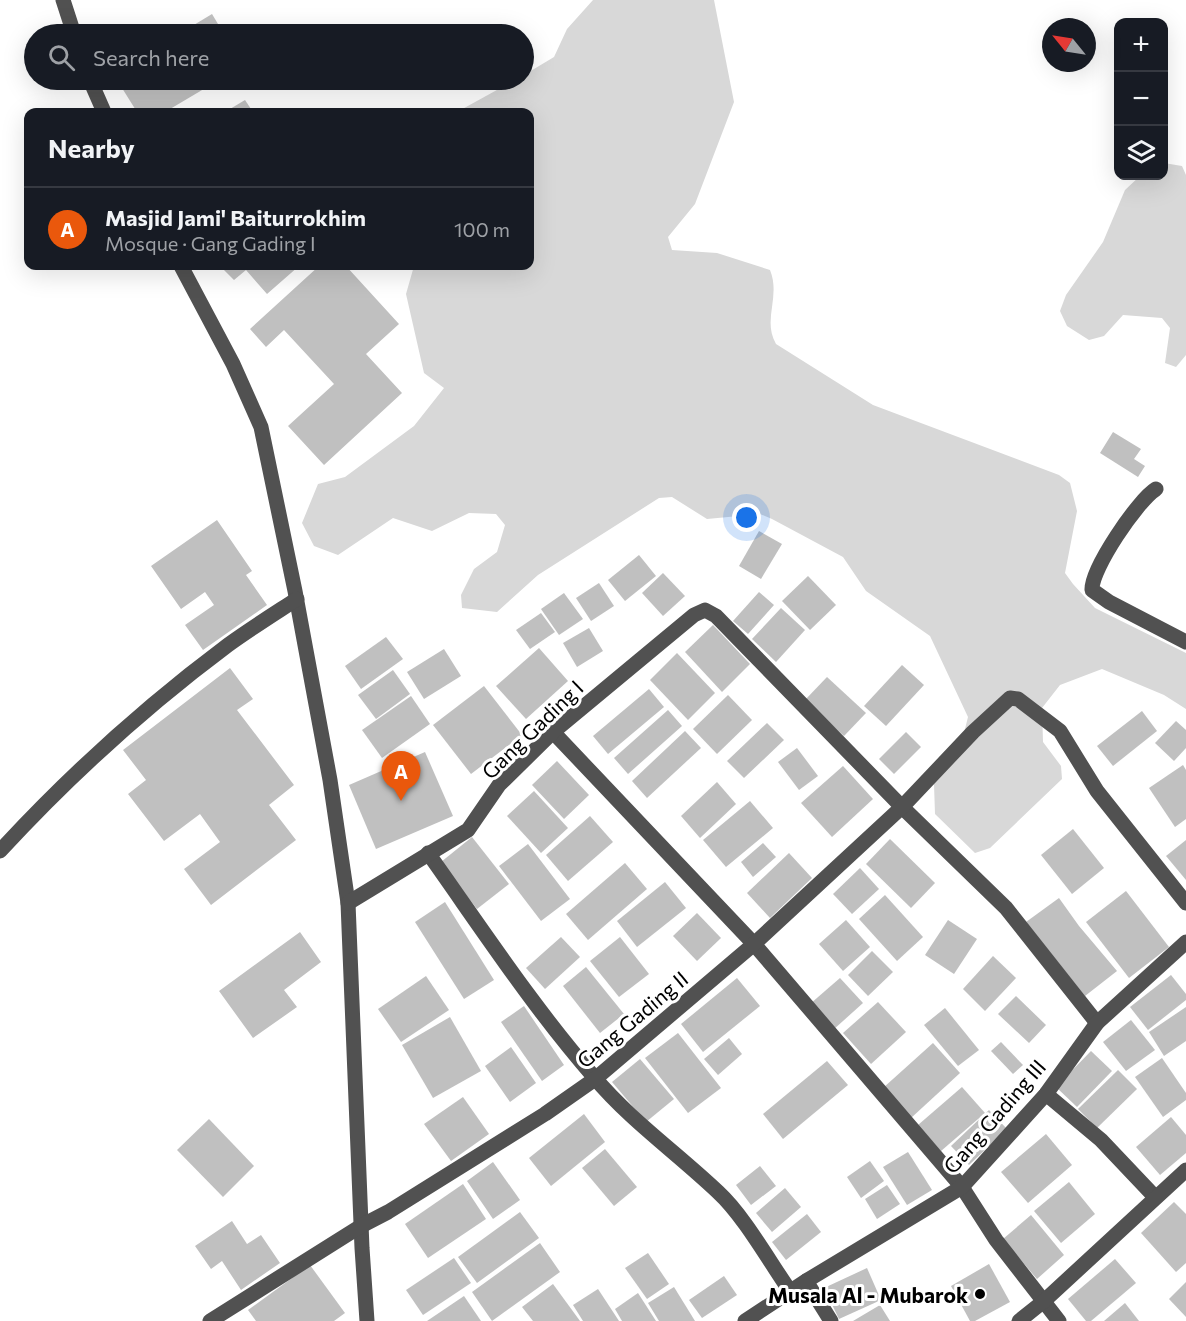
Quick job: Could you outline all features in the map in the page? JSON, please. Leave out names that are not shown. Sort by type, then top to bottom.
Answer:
[{"type":"street","points":[[63,0],[71,24]]},
{"type":"street","points":[[94,90],[102,108]]},
{"type":"street","points":[[183,270],[233,364],[261,427],[297,599],[330,780],[348,903],[367,1321]]},
{"type":"street","points":[[1156,489],[1139,504],[1113,543],[1094,580],[1092,590],[1108,602],[1186,642]]},
{"type":"street","points":[[0,851],[90,758],[149,707],[230,644],[297,599]]},
{"type":"street","name":"Gang Gading I","points":[[348,903],[468,830],[499,785],[553,732],[694,615],[705,610],[716,616],[902,807]]},
{"type":"street","name":"Gang Gading II","points":[[210,1321],[536,1120],[595,1079],[754,944],[902,807],[1005,701],[1015,697],[1066,738],[1097,791],[1186,903]]},
{"type":"street","points":[[553,732],[754,944],[962,1188],[996,1240],[1059,1321]]},
{"type":"street","points":[[902,807],[1006,908],[1097,1023]]},
{"type":"street","points":[[428,854],[539,1008],[595,1079],[667,1148],[719,1192],[790,1291]]},
{"type":"street","name":"Gang Gading III","points":[[745,1321],[806,1281],[962,1188],[1046,1094],[1097,1023],[1186,942]]},
{"type":"street","points":[[1046,1094],[1101,1140],[1155,1197]]},
{"type":"street","points":[[1019,1321],[1044,1301],[1186,1170]]},
{"type":"street","points":[[806,1281],[831,1321]]},
{"type":"shaded area","points":[[593,0],[714,0],[734,102],[695,204],[668,237],[672,250],[717,253],[770,270],[774,290],[771,326],[776,344],[873,405],[1059,475],[1070,483],[1077,511],[1065,573],[1095,608],[1186,653],[1186,709],[1164,695],[1102,669],[1060,685],[1042,708],[1043,742],[1061,766],[1062,779],[990,848],[975,853],[935,814],[934,784],[961,745],[968,717],[930,636],[866,591],[843,557],[772,519],[760,514],[707,519],[672,497],[659,498],[538,575],[497,612],[462,608],[461,595],[474,569],[497,552],[505,525],[496,514],[469,513],[432,531],[393,518],[338,555],[314,546],[302,523],[318,484],[345,477],[414,426],[444,388],[424,373],[406,294],[413,270],[534,270],[534,108],[464,108],[497,90],[534,90],[534,69],[554,57],[567,29]]},
{"type":"shaded area","points":[[1168,164],[1182,166],[1186,175],[1186,355],[1176,367],[1165,363],[1170,328],[1162,318],[1123,315],[1104,336],[1089,340],[1067,326],[1060,311],[1066,295],[1103,242],[1125,190],[1136,180],[1168,180]]},
{"type":"building","points":[[212,14],[218,24],[196,24]]},
{"type":"building","points":[[123,90],[202,90],[172,108],[134,108]]},
{"type":"building","points":[[245,100],[250,108],[232,108]]},
{"type":"building","points":[[224,270],[246,270],[234,280]]},
{"type":"building","points":[[246,270],[294,270],[267,294]]},
{"type":"building","points":[[315,270],[350,270],[399,324],[366,354],[402,393],[324,465],[288,426],[334,384],[284,330],[266,347],[250,329]]},
{"type":"building","points":[[1113,432],[1141,449],[1134,459],[1145,466],[1138,477],[1100,453]]},
{"type":"building","points":[[217,520],[252,571],[246,575],[267,605],[203,650],[185,625],[214,605],[205,592],[181,609],[151,566]]},
{"type":"building","points":[[759,531],[782,544],[761,579],[739,566]]},
{"type":"building","points":[[639,555],[656,576],[625,601],[608,580]]},
{"type":"building","points":[[663,573],[685,596],[663,616],[642,593]]},
{"type":"building","points":[[808,576],[836,605],[810,630],[782,601]]},
{"type":"building","points":[[599,583],[614,606],[591,621],[576,598]]},
{"type":"building","points":[[759,592],[774,605],[748,634],[733,621]]},
{"type":"building","points":[[564,593],[583,619],[559,635],[541,609]]},
{"type":"building","points":[[781,608],[805,630],[776,662],[752,639]]},
{"type":"building","points":[[541,613],[555,632],[530,649],[516,630]]},
{"type":"building","points":[[713,625],[750,664],[722,692],[685,652]]},
{"type":"building","points":[[589,628],[603,651],[577,667],[563,643]]},
{"type":"building","points":[[386,637],[403,659],[361,689],[345,666]]},
{"type":"building","points":[[539,648],[568,681],[526,719],[496,686]]},
{"type":"building","points":[[444,649],[461,676],[424,699],[407,672]]},
{"type":"building","points":[[677,653],[715,693],[688,720],[650,680]]},
{"type":"building","points":[[902,665],[924,685],[886,726],[864,706]]},
{"type":"building","points":[[230,668],[253,699],[237,710],[294,785],[269,805],[296,840],[211,905],[184,869],[220,842],[200,814],[164,841],[128,794],[146,780],[123,750]]},
{"type":"building","points":[[393,670],[410,694],[376,719],[358,695]]},
{"type":"building","points":[[827,677],[866,713],[844,736],[805,700]]},
{"type":"building","points":[[484,686],[522,735],[471,774],[433,725]]},
{"type":"building","points":[[649,689],[664,707],[608,754],[593,736]]},
{"type":"building","points":[[728,695],[752,720],[717,754],[693,729]]},
{"type":"building","points":[[411,696],[430,724],[382,758],[362,730]]},
{"type":"building","points":[[668,710],[682,726],[628,774],[614,758]]},
{"type":"building","points":[[1142,711],[1157,731],[1113,766],[1097,746]]},
{"type":"building","points":[[1176,721],[1186,730],[1186,748],[1174,761],[1155,743]]},
{"type":"building","points":[[767,723],[784,740],[744,778],[727,761]]},
{"type":"building","points":[[685,731],[701,748],[647,798],[632,781]]},
{"type":"building","points":[[906,732],[921,747],[894,774],[879,759]]},
{"type":"building","points":[[797,748],[818,776],[799,790],[778,762]]},
{"type":"building","points":[[425,752],[453,816],[376,849],[349,785]]},
{"type":"building","points":[[557,761],[589,795],[564,819],[532,785]]},
{"type":"building","points":[[1183,765],[1186,770],[1186,819],[1175,827],[1149,788]]},
{"type":"building","points":[[843,766],[873,799],[832,837],[801,803]]},
{"type":"building","points":[[717,782],[736,804],[700,838],[681,816]]},
{"type":"building","points":[[534,791],[568,828],[541,853],[507,816]]},
{"type":"building","points":[[750,801],[773,828],[726,867],[703,840]]},
{"type":"building","points":[[590,816],[613,842],[568,881],[546,855]]},
{"type":"building","points":[[1073,829],[1104,868],[1072,894],[1041,855]]},
{"type":"building","points":[[472,837],[509,884],[477,909],[441,862]]},
{"type":"building","points":[[890,839],[935,883],[911,908],[866,864]]},
{"type":"building","points":[[1186,840],[1186,880],[1166,856]]},
{"type":"building","points":[[763,843],[776,857],[753,877],[741,862]]},
{"type":"building","points":[[528,844],[570,899],[541,921],[499,866]]},
{"type":"building","points":[[789,853],[812,878],[770,918],[747,893]]},
{"type":"building","points":[[625,863],[647,889],[588,940],[566,914]]},
{"type":"building","points":[[860,868],[879,889],[852,914],[833,894]]},
{"type":"building","points":[[665,882],[686,908],[637,947],[617,921]]},
{"type":"building","points":[[1126,891],[1169,947],[1129,978],[1086,922]]},
{"type":"building","points":[[885,895],[923,937],[897,961],[859,919]]},
{"type":"building","points":[[1059,898],[1117,971],[1085,996],[1026,922]]},
{"type":"building","points":[[445,902],[494,980],[464,999],[415,922]]},
{"type":"building","points":[[697,913],[721,938],[697,961],[673,936]]},
{"type":"building","points":[[846,920],[870,947],[843,971],[819,944]]},
{"type":"building","points":[[948,920],[977,939],[954,974],[925,955]]},
{"type":"building","points":[[300,932],[321,962],[284,990],[297,1007],[253,1038],[219,991]]},
{"type":"building","points":[[561,937],[580,957],[545,989],[526,968]]},
{"type":"building","points":[[620,937],[649,974],[619,997],[590,961]]},
{"type":"building","points":[[872,951],[893,972],[868,996],[848,975]]},
{"type":"building","points":[[993,956],[1016,978],[985,1011],[963,989]]},
{"type":"building","points":[[586,967],[624,1014],[600,1033],[563,986]]},
{"type":"building","points":[[1171,975],[1186,994],[1186,1000],[1148,1030],[1130,1007]]},
{"type":"building","points":[[426,976],[449,1010],[401,1042],[378,1009]]},
{"type":"building","points":[[737,978],[760,1006],[703,1052],[681,1024]]},
{"type":"building","points":[[840,978],[863,1003],[833,1030],[810,1004]]},
{"type":"building","points":[[1016,996],[1046,1025],[1029,1043],[998,1014]]},
{"type":"building","points":[[878,1002],[906,1032],[871,1064],[843,1033]]},
{"type":"building","points":[[524,1006],[564,1065],[542,1081],[501,1022]]},
{"type":"building","points":[[1186,1007],[1186,1041],[1164,1056],[1149,1032]]},
{"type":"building","points":[[945,1008],[979,1050],[958,1066],[924,1025]]},
{"type":"building","points":[[450,1017],[481,1071],[433,1098],[402,1045]]},
{"type":"building","points":[[1131,1020],[1155,1050],[1126,1071],[1103,1042]]},
{"type":"building","points":[[678,1033],[721,1088],[688,1113],[645,1058]]},
{"type":"building","points":[[729,1038],[742,1054],[718,1075],[704,1059]]},
{"type":"building","points":[[1001,1042],[1023,1065],[1013,1074],[991,1051]]},
{"type":"building","points":[[933,1043],[960,1073],[911,1118],[883,1088]]},
{"type":"building","points":[[511,1047],[536,1083],[510,1102],[485,1066]]},
{"type":"building","points":[[1091,1051],[1112,1071],[1077,1107],[1056,1087]]},
{"type":"building","points":[[1162,1058],[1186,1093],[1186,1100],[1163,1117],[1135,1077]]},
{"type":"building","points":[[640,1059],[674,1099],[646,1122],[612,1082]]},
{"type":"building","points":[[827,1061],[848,1085],[783,1139],[763,1114]]},
{"type":"building","points":[[1118,1070],[1137,1089],[1097,1128],[1078,1109]]},
{"type":"building","points":[[962,1087],[985,1113],[941,1151],[918,1125]]},
{"type":"building","points":[[463,1097],[489,1134],[451,1161],[424,1124]]},
{"type":"building","points":[[989,1110],[1007,1129],[969,1165],[951,1146]]},
{"type":"building","points":[[584,1114],[605,1142],[551,1186],[529,1158]]},
{"type":"building","points":[[1171,1117],[1186,1135],[1186,1153],[1160,1175],[1136,1147]]},
{"type":"building","points":[[209,1119],[254,1166],[223,1197],[177,1150]]},
{"type":"building","points":[[1046,1134],[1072,1165],[1028,1203],[1001,1172]]},
{"type":"building","points":[[605,1149],[637,1187],[614,1206],[582,1168]]},
{"type":"building","points":[[908,1152],[932,1190],[907,1205],[883,1167]]},
{"type":"building","points":[[870,1161],[884,1181],[861,1198],[847,1177]]},
{"type":"building","points":[[493,1162],[520,1200],[493,1219],[467,1181]]},
{"type":"building","points":[[760,1166],[776,1186],[751,1205],[736,1185]]},
{"type":"building","points":[[1069,1182],[1095,1214],[1061,1243],[1034,1211]]},
{"type":"building","points":[[463,1184],[486,1219],[428,1258],[405,1224]]},
{"type":"building","points":[[887,1185],[900,1204],[877,1219],[865,1199]]},
{"type":"building","points":[[785,1188],[801,1207],[772,1232],[756,1213]]},
{"type":"building","points":[[1174,1202],[1186,1214],[1186,1263],[1176,1272],[1141,1233]]},
{"type":"building","points":[[520,1212],[539,1238],[477,1283],[458,1257]]},
{"type":"building","points":[[807,1214],[821,1232],[786,1260],[772,1242]]},
{"type":"building","points":[[1031,1215],[1064,1255],[1037,1279],[1003,1239]]},
{"type":"building","points":[[232,1221],[247,1244],[261,1235],[280,1263],[241,1290],[222,1261],[211,1269],[195,1246]]},
{"type":"building","points":[[540,1243],[560,1272],[492,1321],[472,1292]]},
{"type":"building","points":[[648,1253],[669,1284],[647,1299],[625,1268]]},
{"type":"building","points":[[454,1258],[471,1283],[423,1315],[406,1290]]},
{"type":"building","points":[[1115,1259],[1136,1283],[1091,1321],[1086,1321],[1068,1299]]},
{"type":"building","name":"Musala Al - Mubarok","points":[[989,1264],[1010,1302],[975,1321],[970,1321],[951,1286]]},
{"type":"building","points":[[310,1265],[345,1313],[334,1321],[256,1321],[248,1310]]},
{"type":"building","points":[[867,1268],[881,1300],[839,1319],[824,1288]]},
{"type":"building","points":[[724,1276],[737,1295],[702,1318],[689,1300]]},
{"type":"building","points":[[1186,1282],[1186,1317],[1169,1299]]},
{"type":"building","points":[[553,1284],[580,1321],[533,1321],[522,1307]]},
{"type":"building","points":[[674,1287],[695,1321],[659,1321],[648,1303]]},
{"type":"building","points":[[598,1289],[619,1321],[583,1321],[573,1305]]},
{"type":"building","points":[[638,1293],[656,1321],[622,1321],[615,1309]]},
{"type":"building","points":[[464,1296],[481,1321],[427,1321]]},
{"type":"building","points":[[1125,1303],[1139,1321],[1104,1321]]},
{"type":"building","points":[[880,1305],[890,1321],[853,1321]]},
{"type":"place","name":"Masjid Jami' Baiturrokhim","points":[[401,801]]},
{"type":"place","name":"Musala Al - Mubarok","points":[[980,1294]]}]
